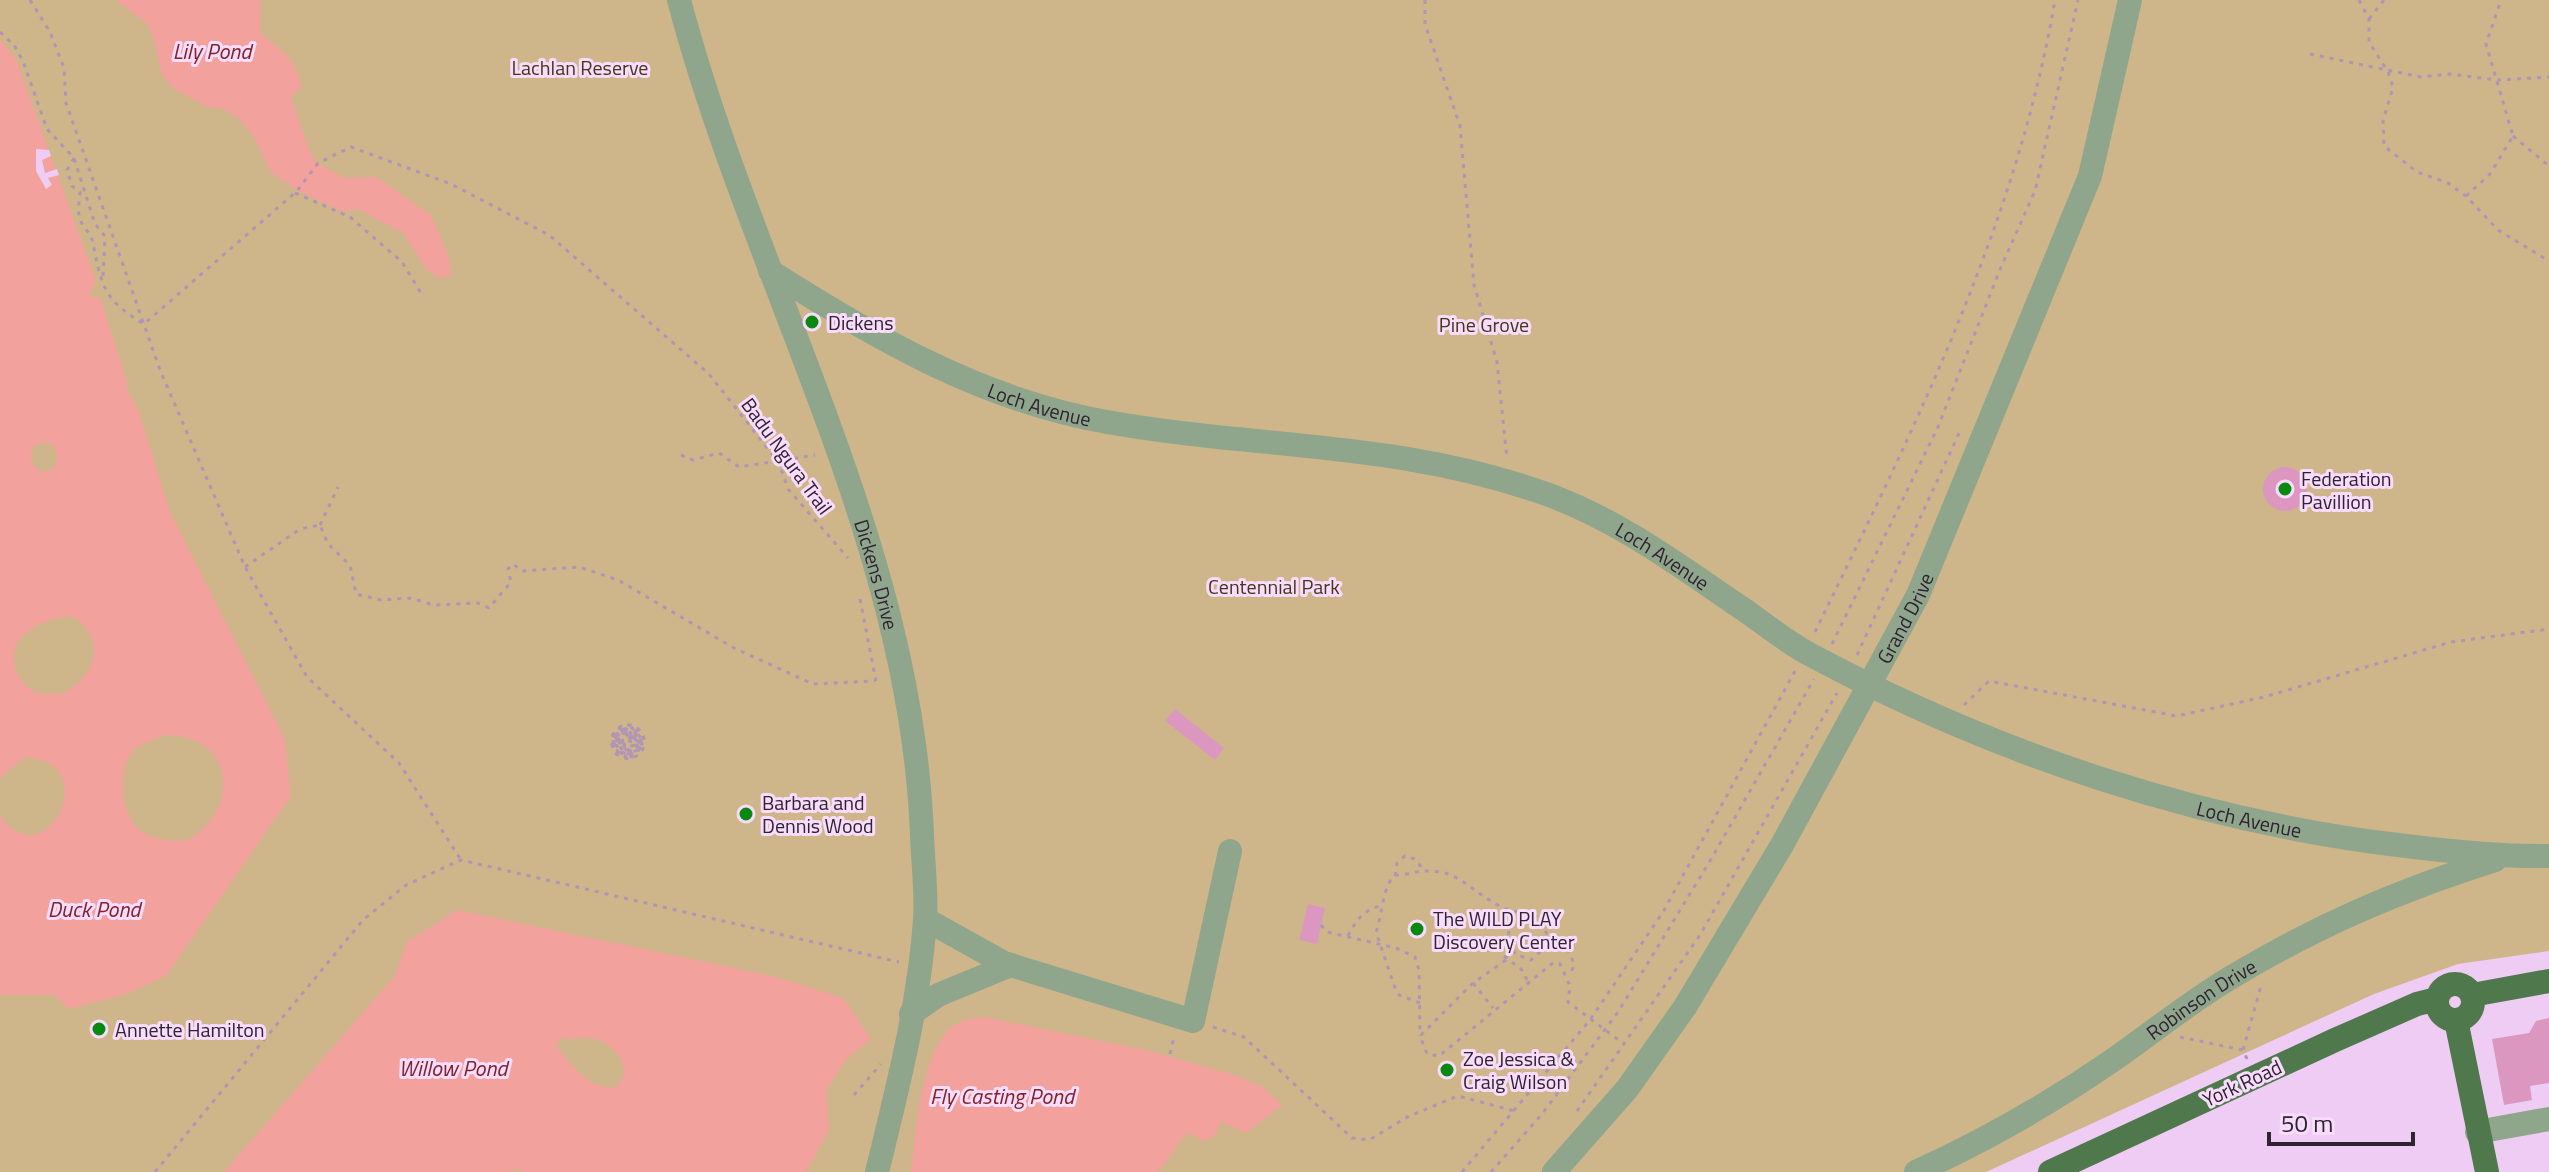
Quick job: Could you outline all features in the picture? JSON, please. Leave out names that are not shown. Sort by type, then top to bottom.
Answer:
[{"type":"main road","points":[[2472,995],[2549,981]]},
{"type":"main road","points":[[2453,984],[2464,987],[2472,995],[2470,1012],[2456,1020],[2442,1015],[2437,999],[2442,989],[2453,984]]},
{"type":"main road","name":"York Road","points":[[2050,1172],[2335,1040],[2417,1004],[2437,999]]},
{"type":"main road","points":[[2456,1020],[2487,1172]]},
{"type":"street","name":"Dickens Drive","points":[[679,0],[711,106],[770,271],[839,448],[876,567],[912,721],[920,784],[925,919],[906,1052],[877,1172]]},
{"type":"street","name":"Grand Drive","points":[[1554,1172],[1627,1089],[1685,1007],[1782,845],[1918,595],[2066,241],[2090,176],[2130,0]]},
{"type":"street","name":"Loch Avenue","points":[[770,271],[852,324],[915,357],[974,385],[1033,405],[1102,422],[1175,433],[1388,453],[1471,470],[1590,513],[1631,534],[1814,656],[2000,744],[2140,791],[2278,827],[2502,857],[2549,856]]},
{"type":"street","points":[[925,919],[1011,965],[1193,1021],[1230,851]]},
{"type":"street","name":"Robinson Drive","points":[[1916,1172],[1960,1152],[2112,1060],[2228,979],[2326,923],[2400,890],[2502,857]]},
{"type":"street","points":[[911,1014],[938,995],[1011,965]]},
{"type":"street","points":[[2477,1132],[2549,1119]]},
{"type":"path","points":[[30,0],[50,32],[64,68],[66,103],[144,324],[245,567],[307,677],[399,763],[461,860]]},
{"type":"path","points":[[1425,0],[1425,24],[1460,126],[1474,285],[1497,362],[1509,483]]},
{"type":"path","points":[[1462,1172],[1590,1020],[1663,912],[1814,656],[1973,279],[2022,143],[2055,0]]},
{"type":"path","points":[[1491,1172],[1542,1114],[1605,1030],[1710,861],[1814,656],[1938,427],[2001,267],[2035,191],[2078,0]]},
{"type":"path","points":[[2359,0],[2369,19],[2369,42],[2388,72],[2393,87],[2383,121],[2384,146],[2400,162],[2448,183],[2466,196],[2498,230],[2549,261]]},
{"type":"path","points":[[2369,19],[2384,0]]},
{"type":"path","points":[[2501,0],[2486,44],[2513,136],[2549,166]]},
{"type":"path","points":[[0,32],[14,45],[23,61],[47,129],[74,158],[82,191],[97,228],[104,231],[102,279]]},
{"type":"path","points":[[2310,54],[2388,72],[2498,80],[2549,77]]},
{"type":"path","points":[[2466,196],[2490,174],[2513,136]]},
{"type":"path","name":"Badu Ngura Trail","points":[[144,324],[296,192],[318,163],[351,147],[451,184],[549,235],[709,374],[779,463],[788,489],[853,564]]},
{"type":"path","points":[[74,158],[67,170],[72,186],[82,191]]},
{"type":"path","points":[[82,191],[77,214],[82,227],[89,232],[96,269],[106,291],[118,309],[144,324]]},
{"type":"path","points":[[296,192],[350,217],[402,262],[421,293]]},
{"type":"path","points":[[89,232],[97,228]]},
{"type":"path","points":[[1576,1111],[1700,935],[1779,790],[1848,673],[1965,420]]},
{"type":"path","points":[[681,455],[693,460],[719,453],[732,465],[750,466],[779,463],[839,448]]},
{"type":"path","points":[[338,487],[320,525],[328,544],[350,565],[356,594],[381,600],[410,598],[434,605],[478,603],[489,608],[511,582],[508,569],[513,564],[522,571],[579,567],[618,580],[734,648],[813,684],[876,681],[859,593]]},
{"type":"path","points":[[245,567],[300,529],[320,525]]},
{"type":"path","points":[[1949,720],[1989,681],[2177,716],[2264,697],[2451,642],[2549,629]]},
{"type":"path","points":[[628,741],[638,742],[637,737],[629,731],[638,736],[639,742],[645,743],[644,735],[639,729],[635,726],[626,724],[621,725],[613,732],[611,739],[616,730],[626,725],[637,728],[641,732],[644,741],[640,733],[631,727],[639,733],[641,741],[635,731],[627,729],[619,733],[614,740],[618,732],[628,727],[621,728],[614,735],[613,745],[618,753],[626,757],[617,754],[610,741],[616,754],[629,759],[640,754],[643,745],[640,752],[632,757],[627,757],[636,754],[642,745],[635,753],[631,755],[623,754],[619,752],[614,741],[620,751],[626,754],[618,748],[616,741],[620,734],[628,732],[620,735],[618,740],[621,735],[627,733],[633,734],[637,741],[629,734],[634,741],[627,736],[622,741],[628,734],[624,735],[620,741],[626,750],[618,741],[622,750],[632,751],[637,745],[628,750],[635,745],[627,748],[621,741],[627,747],[633,743],[639,744],[636,750],[628,754],[637,750],[640,744],[646,744]]},
{"type":"path","points":[[1420,1003],[1399,995],[1377,943],[1376,932],[1387,885],[1395,876],[1397,863],[1405,856],[1415,859],[1422,869]]},
{"type":"path","points":[[155,1172],[363,920],[406,885],[461,860],[918,967]]},
{"type":"path","points":[[1395,876],[1422,869],[1458,876],[1507,909],[1528,912],[1539,920],[1551,942],[1566,947],[1571,953],[1574,967],[1568,975]]},
{"type":"path","points":[[1348,936],[1356,919],[1373,907],[1384,905]]},
{"type":"path","points":[[1507,909],[1515,954],[1531,960]]},
{"type":"path","points":[[1321,925],[1327,932],[1377,943],[1415,957],[1420,1036],[1427,1054],[1439,1056],[1554,962],[1560,964],[1568,975],[1568,1002],[1624,1044]]},
{"type":"path","points":[[1521,969],[1551,942]]},
{"type":"path","points":[[2153,1031],[2243,1051],[2270,955]]},
{"type":"path","points":[[1420,1036],[1473,983],[1505,958],[1521,969],[1528,982]]},
{"type":"path","points":[[1473,983],[1494,1009]]},
{"type":"path","points":[[1193,1021],[1244,1037],[1352,1138],[1369,1140],[1409,1116],[1458,1096],[1515,1111]]},
{"type":"path","points":[[854,1095],[873,1070],[906,1052]]},
{"type":"green space","name":"Centennial Park","points":[[0,0],[2549,0],[2549,951],[2458,964],[2374,994],[1986,1172],[0,1172]]},
{"type":"water","name":"Lily Pond","points":[[116,0],[261,0],[260,32],[295,67],[301,87],[291,97],[309,150],[318,164],[345,178],[376,177],[431,215],[448,255],[452,275],[439,278],[427,270],[403,233],[360,210],[341,211],[298,191],[271,172],[252,134],[237,117],[223,109],[208,107],[174,89],[162,75],[152,33],[145,22]]},
{"type":"water","name":"Duck Pond","points":[[0,39],[16,59],[96,281],[89,297],[100,297],[128,385],[125,386],[138,409],[170,512],[285,739],[291,796],[166,976],[126,994],[69,1009],[54,995],[0,995],[0,816],[17,832],[34,834],[49,827],[60,812],[65,795],[62,777],[49,764],[25,757],[0,778]],"holes":[[[43,442],[53,445],[57,456],[54,469],[41,472],[31,462],[33,447]],[[74,617],[85,627],[94,648],[93,658],[83,678],[62,694],[36,692],[18,675],[14,662],[15,650],[20,640],[38,625]],[[168,735],[190,739],[207,748],[218,761],[223,777],[222,795],[216,812],[204,828],[186,841],[147,835],[137,828],[127,812],[123,792],[124,772],[130,755],[142,744]]]},
{"type":"water","name":"Willow Pond","points":[[457,910],[777,977],[843,998],[871,1039],[846,1059],[826,1091],[829,1130],[806,1172],[523,1172],[517,1169],[508,1172],[224,1172],[394,977],[407,942]],"holes":[[[560,1038],[593,1038],[615,1051],[624,1072],[616,1087],[598,1085],[582,1075],[557,1046]]]},
{"type":"water","name":"Fly Casting Pond","points":[[984,1017],[1150,1051],[1238,1076],[1263,1087],[1282,1105],[1246,1133],[1221,1122],[1214,1137],[1203,1141],[1189,1133],[1156,1172],[911,1172],[918,1112],[937,1047],[947,1032],[960,1022]]},
{"type":"pier","points":[[36,149],[49,150],[51,156],[42,160],[45,173],[57,169],[59,175],[48,178],[52,185],[46,189],[36,171]]},
{"type":"building","name":"Federation Pavillion","points":[[2285,467],[2300,474],[2307,489],[2300,504],[2285,511],[2270,504],[2263,489],[2270,474]]},
{"type":"building","points":[[1175,709],[1224,748],[1215,760],[1165,721]]},
{"type":"building","points":[[1308,904],[1325,908],[1317,944],[1299,940]]},
{"type":"building","points":[[2549,1018],[2549,1083],[2530,1086],[2532,1100],[2504,1105],[2492,1039],[2529,1033],[2536,1021]]},
{"type":"place","name":"Dickens","points":[[812,322]]},
{"type":"place","name":"Federation Pavillion","points":[[2285,489]]},
{"type":"place","name":"Barbara and Dennis Wood","points":[[746,814]]},
{"type":"place","name":"The WILD PLAY Discovery Center","points":[[1417,929]]},
{"type":"place","name":"Annette Hamilton","points":[[99,1029]]},
{"type":"place","name":"Zoe Jessica & Craig Wilson","points":[[1447,1070]]},
{"type":"park label","name":"Lachlan Reserve","points":[[580,67]]},
{"type":"park label","name":"Pine Grove","points":[[1484,324]]}]
